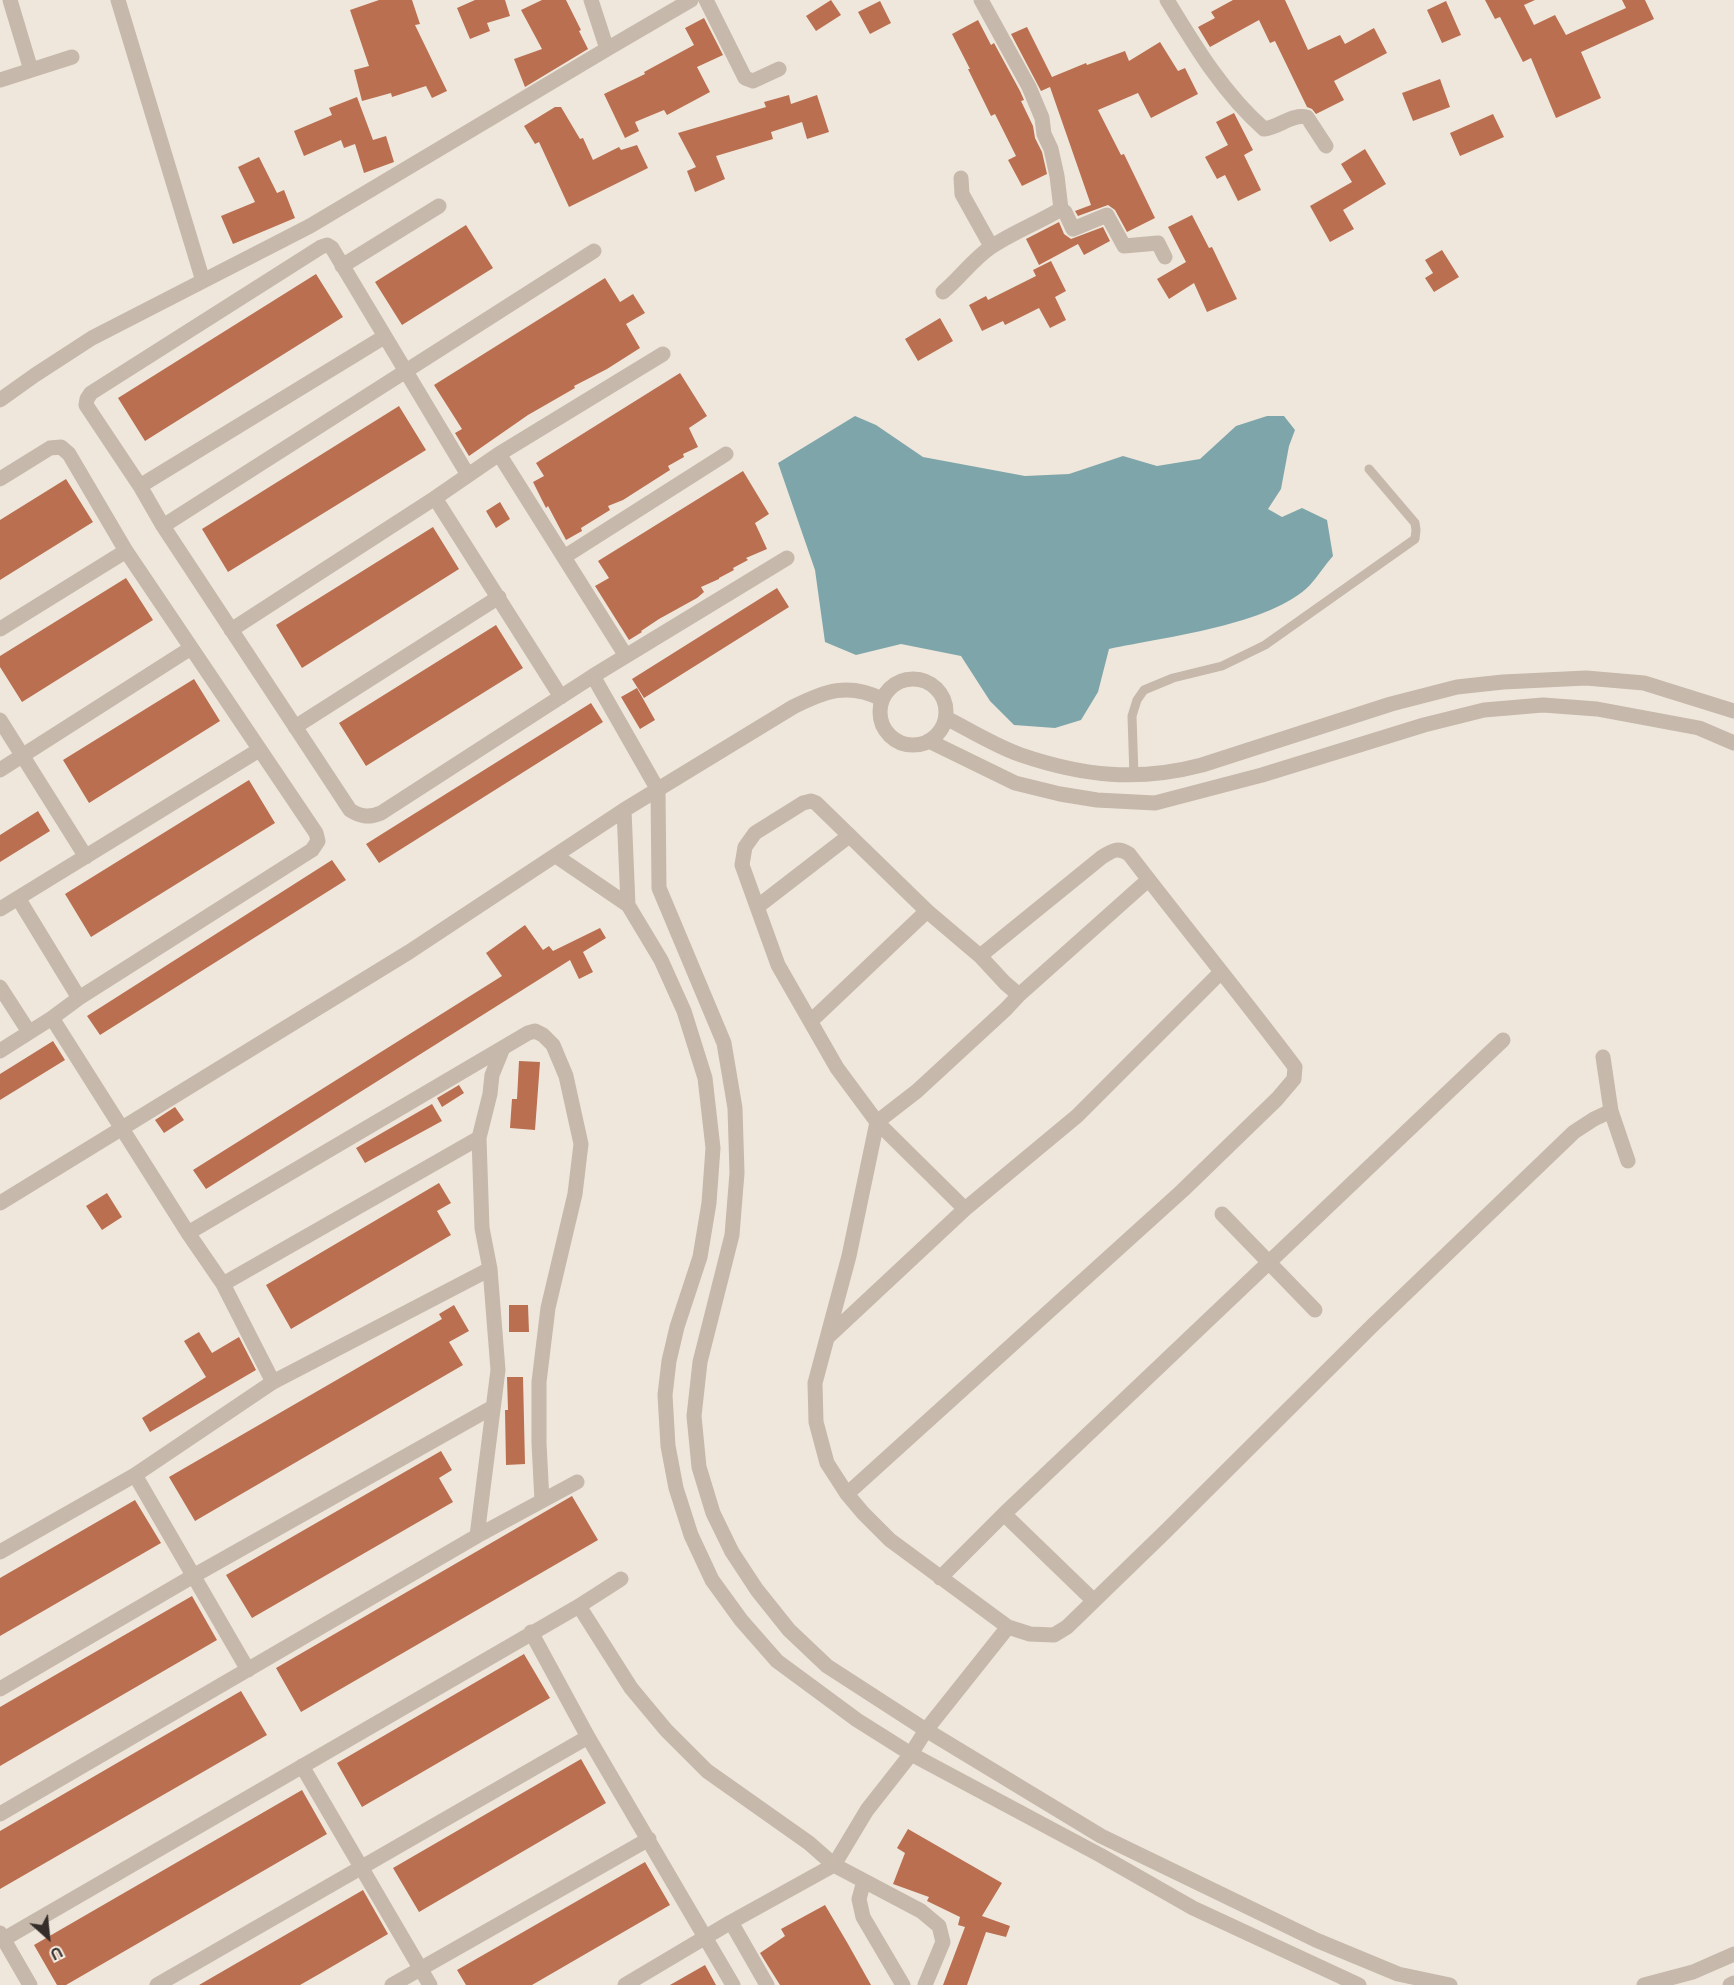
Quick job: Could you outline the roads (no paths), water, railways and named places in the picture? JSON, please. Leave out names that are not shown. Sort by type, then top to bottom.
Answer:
[{"type":"street","points":[[10,0],[31,70]]},
{"type":"street","points":[[118,0],[202,280]]},
{"type":"street","points":[[591,0],[607,49]]},
{"type":"street","points":[[0,400],[92,338],[310,226],[691,0]]},
{"type":"street","points":[[706,0],[745,78],[753,81],[779,69]]},
{"type":"street","points":[[981,0],[1029,87],[1042,118],[1041,124],[1057,176],[1061,209],[1065,212],[1073,229],[1107,214],[1124,246],[1158,243],[1165,257]]},
{"type":"street","points":[[1167,0],[1216,75],[1244,111],[1264,129],[1272,128],[1295,117],[1307,117],[1326,146]]},
{"type":"street","points":[[0,80],[72,57]]},
{"type":"street","points":[[961,178],[962,194],[991,246]]},
{"type":"street","points":[[342,266],[439,207]]},
{"type":"street","points":[[943,292],[991,246],[1061,209]]},
{"type":"street","points":[[468,475],[332,248],[327,245],[91,393],[87,399],[86,405],[231,630],[350,810],[358,815],[373,816],[593,676],[787,558]]},
{"type":"street","points":[[164,526],[594,251]]},
{"type":"street","points":[[140,486],[384,337]]},
{"type":"street","points":[[231,630],[499,454],[663,354]]},
{"type":"street","points":[[0,479],[50,448],[61,447],[69,454],[126,551],[316,833],[318,842],[312,850],[78,998],[52,1018],[0,1051]]},
{"type":"street","points":[[499,454],[626,656]]},
{"type":"street","points":[[564,557],[726,454]]},
{"type":"street","points":[[435,498],[561,697]]},
{"type":"street","points":[[0,629],[126,551]]},
{"type":"street","points":[[295,726],[499,597]]},
{"type":"street","points":[[0,770],[191,648]]},
{"type":"street","points":[[593,676],[658,790],[659,888],[724,1043],[735,1108],[737,1173],[732,1235],[700,1362],[694,1416],[699,1467],[713,1513],[732,1552],[757,1590],[789,1630],[827,1666],[926,1730],[1101,1836],[1327,1944],[1398,1974],[1450,1985]]},
{"type":"street","points":[[946,718],[1019,754],[1083,772],[1134,776],[1175,772],[1232,757],[1391,704],[1457,687],[1503,681],[1586,678],[1644,683],[1734,711]]},
{"type":"street","points":[[903,679],[923,680],[932,684],[944,699],[946,718],[943,727],[929,741],[912,745],[894,740],[882,726],[879,717],[882,699],[894,684],[903,679]]},
{"type":"street","points":[[0,1203],[123,1130],[409,952],[624,810],[794,707],[816,695],[838,690],[867,692],[882,699]]},
{"type":"street","points":[[929,741],[1016,783],[1097,800],[1155,803],[1262,775],[1424,725],[1484,710],[1543,705],[1597,709],[1699,728],[1734,743]]},
{"type":"street","points":[[0,720],[86,857]]},
{"type":"street","points":[[0,909],[259,750]]},
{"type":"street","points":[[965,1209],[877,1122],[837,1068],[778,965],[742,865],[745,847],[755,833],[803,802],[811,801],[927,912],[980,956],[1019,995]]},
{"type":"street","points":[[624,810],[628,905]]},
{"type":"street","points":[[757,907],[849,836]]},
{"type":"street","points":[[847,1494],[1182,1191],[1277,1099],[1294,1079],[1295,1067],[1129,854],[1120,849],[1115,849],[1102,857],[980,956]]},
{"type":"street","points":[[556,856],[628,905],[662,960],[684,1011],[705,1078],[713,1148],[709,1203],[700,1257],[677,1327],[669,1361],[665,1395],[668,1446],[676,1488],[691,1535],[712,1580],[741,1620],[777,1661],[857,1720],[911,1754],[1100,1855],[1193,1908],[1359,1985]]},
{"type":"street","points":[[1148,880],[1019,995],[917,1091],[877,1122],[849,1256],[815,1383],[816,1422],[827,1463],[847,1494],[890,1540],[1008,1627],[1030,1634],[1054,1635],[1067,1627],[1373,1325],[1566,1140],[1585,1124],[1611,1111]]},
{"type":"street","points":[[18,898],[78,998]]},
{"type":"street","points":[[811,1021],[927,912]]},
{"type":"street","points":[[829,1336],[965,1209],[1077,1116],[1220,973]]},
{"type":"street","points":[[0,987],[29,1032]]},
{"type":"street","points":[[52,1018],[188,1233],[223,1284],[273,1382]]},
{"type":"street","points":[[188,1233],[503,1048],[535,1031],[543,1035],[553,1045],[566,1076],[580,1144],[575,1194],[548,1308],[539,1382],[542,1501]]},
{"type":"street","points":[[940,1578],[1004,1514],[1503,1040]]},
{"type":"street","points":[[477,1536],[498,1370],[490,1269],[482,1228],[479,1138],[490,1095],[492,1075],[503,1048]]},
{"type":"street","points":[[1603,1057],[1611,1111],[1628,1161]]},
{"type":"street","points":[[223,1284],[479,1138]]},
{"type":"street","points":[[1222,1214],[1315,1310]]},
{"type":"street","points":[[0,1552],[135,1475],[273,1382],[490,1269]]},
{"type":"street","points":[[0,1689],[195,1575],[494,1407]]},
{"type":"street","points":[[135,1475],[248,1670]]},
{"type":"street","points":[[0,1814],[477,1536],[578,1482]]},
{"type":"street","points":[[1004,1514],[1094,1601]]},
{"type":"street","points":[[30,1985],[2,1936],[302,1766],[579,1606],[621,1579]]},
{"type":"street","points":[[579,1606],[631,1688],[666,1730],[707,1771],[809,1843],[834,1865],[921,1911],[939,1926],[943,1942],[925,1985]]},
{"type":"street","points":[[625,1985],[731,1922],[834,1865],[867,1810],[911,1754],[926,1730],[1008,1627]]},
{"type":"street","points":[[531,1632],[588,1737],[733,1985]]},
{"type":"street","points":[[158,1985],[588,1737]]},
{"type":"street","points":[[302,1766],[430,1985]]},
{"type":"street","points":[[392,1985],[649,1839]]},
{"type":"street","points":[[864,1881],[859,1899],[863,1917],[903,1985]]},
{"type":"street","points":[[731,1922],[767,1985]]},
{"type":"street","points":[[1644,1985],[1694,1972],[1734,1954]]},
{"type":"street","points":[[1730,1985],[1734,1983]]},
{"type":"lane","points":[[1134,776],[1132,716],[1137,700],[1144,690],[1173,678],[1222,666],[1265,645],[1415,539],[1414,523],[1369,469]]},
{"type":"water","points":[[855,416],[876,425],[923,457],[1025,476],[1069,474],[1123,456],[1157,466],[1200,459],[1236,426],[1267,416],[1284,416],[1295,430],[1289,446],[1281,489],[1268,509],[1282,517],[1302,508],[1327,520],[1333,556],[1310,585],[1292,599],[1270,610],[1216,628],[1109,649],[1098,692],[1081,720],[1055,728],[1014,725],[990,701],[961,656],[901,644],[856,655],[825,642],[815,570],[778,463]]}]
